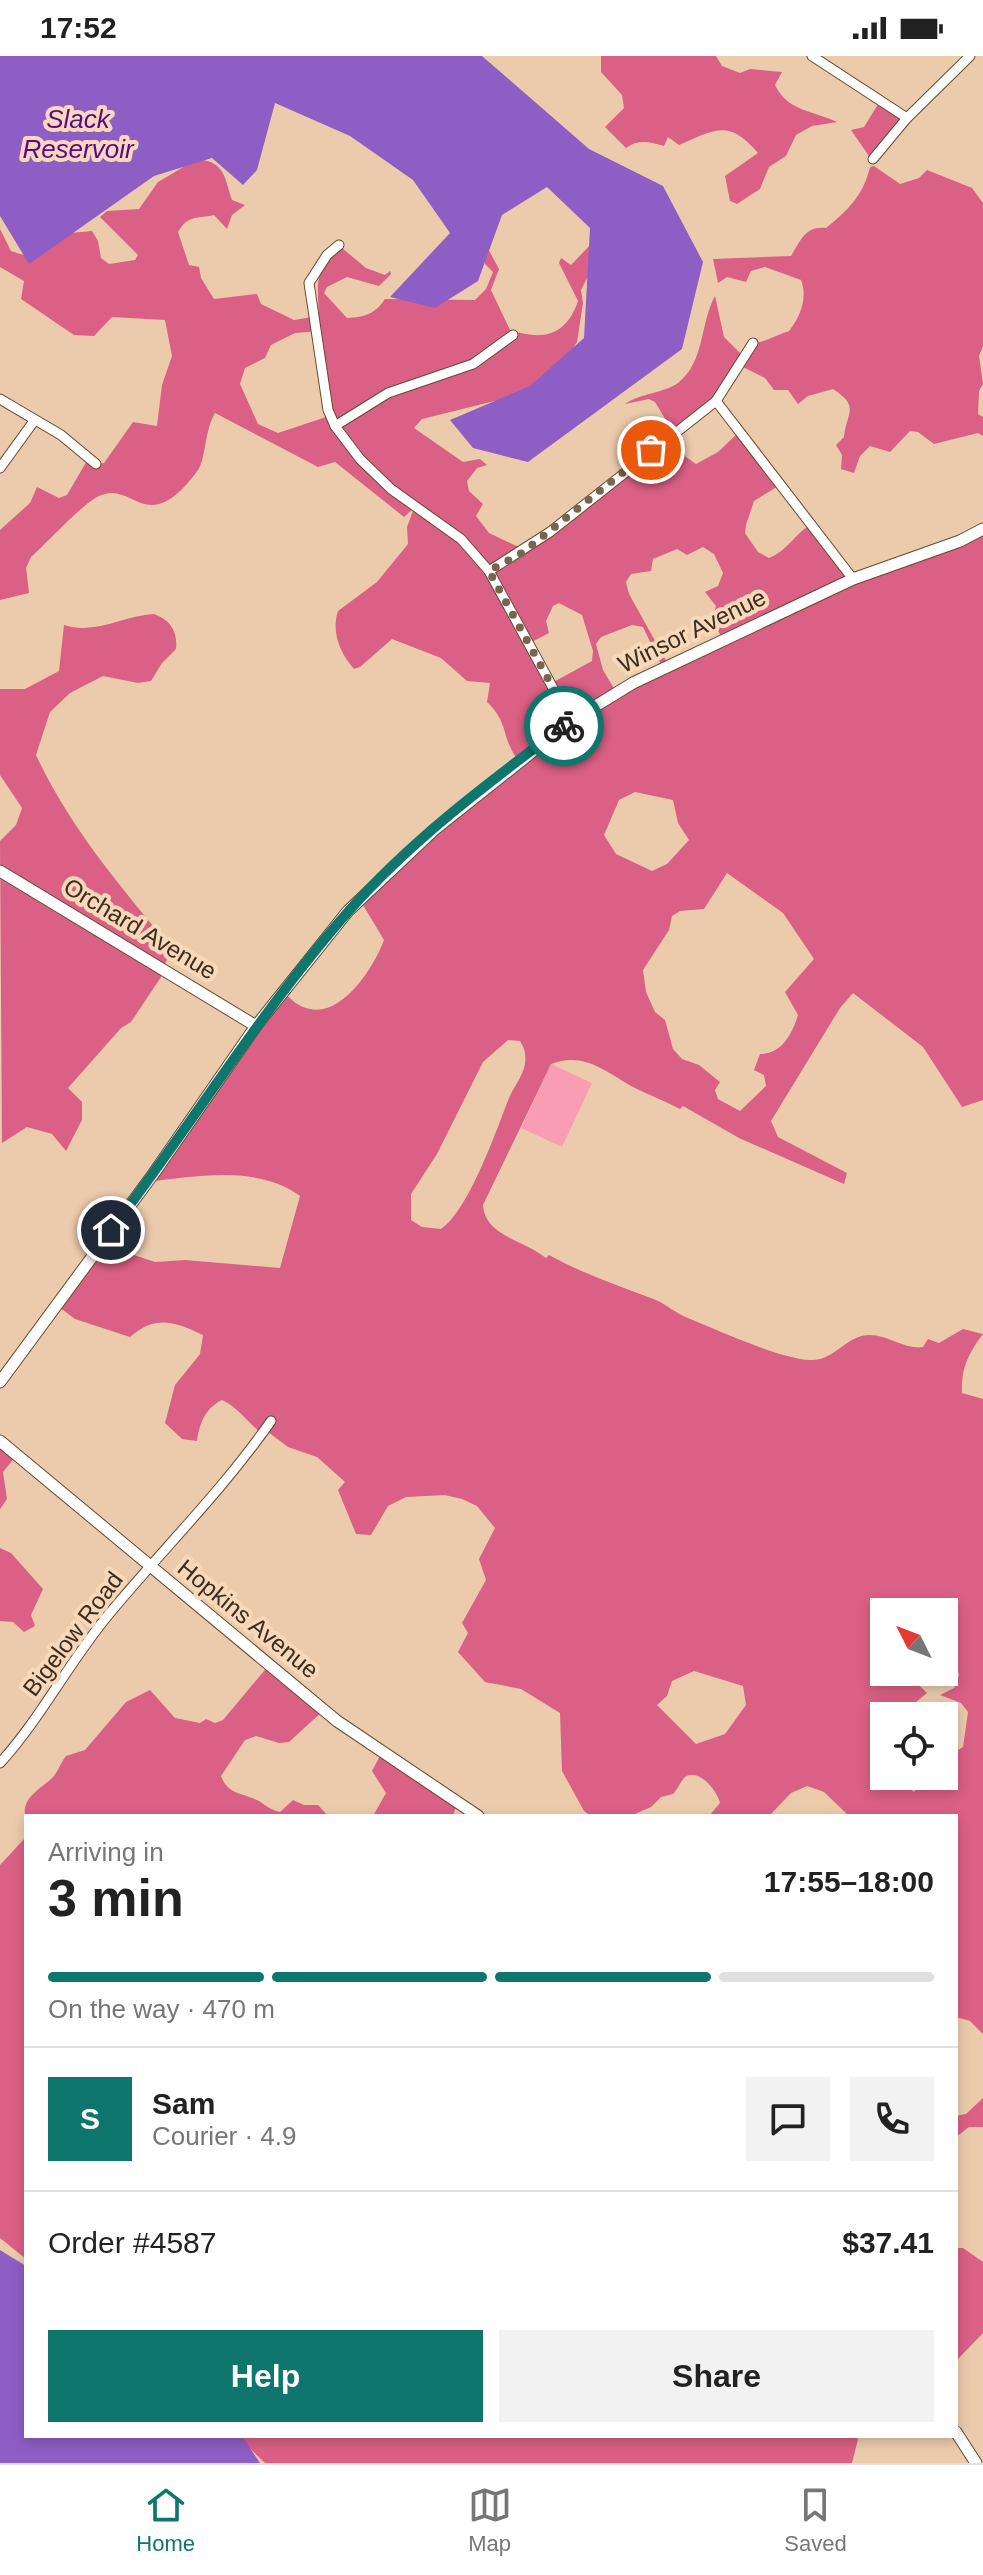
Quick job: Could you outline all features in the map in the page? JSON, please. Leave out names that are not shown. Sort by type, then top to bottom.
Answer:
[{"type":"street","points":[[812,56],[907,118]]},
{"type":"street","points":[[873,159],[907,118],[970,56]]},
{"type":"street","points":[[339,245],[327,255],[309,283],[328,410],[335,426],[360,459],[391,489],[461,539],[489,571],[571,721]]},
{"type":"street","points":[[335,426],[388,393],[473,364],[513,335]]},
{"type":"street","points":[[489,571],[522,553],[716,401],[753,343]]},
{"type":"street","points":[[0,399],[61,435],[96,464]]},
{"type":"street","points":[[716,401],[853,579]]},
{"type":"street","points":[[0,468],[34,421]]},
{"type":"street","name":"Winsor Avenue","points":[[0,1382],[154,1173],[256,1026],[348,911],[434,830],[571,721],[633,683],[853,579],[960,541],[983,529]]},
{"type":"street","name":"Orchard Avenue","points":[[0,871],[256,1026]]},
{"type":"street","name":"Bigelow Road","points":[[0,1763],[21,1740],[107,1617],[241,1463],[271,1421]]},
{"type":"street","name":"Hopkins Avenue","points":[[0,1441],[337,1721],[475,1814]]},
{"type":"street","points":[[958,2435],[976,2463]]},
{"type":"shaded area","points":[[601,56],[716,56],[722,66],[740,73],[750,69],[782,72],[775,85],[780,94],[802,109],[837,122],[812,126],[796,135],[786,156],[769,167],[760,189],[737,204],[730,201],[725,176],[758,153],[748,142],[739,135],[722,130],[679,145],[668,137],[664,146],[640,142],[626,148],[605,127],[624,108],[622,95],[601,72]]},
{"type":"shaded area","points":[[880,101],[905,117],[871,159],[851,130],[864,127]]},
{"type":"shaded area","points":[[197,159],[213,163],[225,177],[232,200],[245,205],[232,215],[227,229],[214,215],[194,218],[178,232],[189,265],[199,267],[201,278],[214,299],[257,294],[261,304],[294,320],[319,316],[321,271],[342,248],[366,268],[385,275],[390,271],[391,274],[379,286],[347,277],[327,287],[324,293],[347,318],[369,314],[385,299],[475,300],[486,289],[493,272],[485,264],[485,243],[499,269],[491,290],[510,330],[533,335],[552,333],[573,313],[578,301],[559,263],[561,258],[571,265],[594,241],[599,255],[581,290],[583,303],[577,342],[548,388],[422,419],[414,428],[463,462],[480,459],[487,465],[477,468],[467,481],[469,491],[483,504],[476,516],[489,533],[523,549],[672,430],[655,402],[649,399],[625,404],[672,386],[687,374],[698,353],[715,296],[724,337],[743,356],[751,344],[789,331],[793,326],[803,300],[801,280],[765,267],[751,271],[746,282],[727,277],[718,283],[713,259],[791,256],[808,232],[826,228],[848,208],[859,194],[870,167],[874,166],[900,184],[919,178],[927,170],[972,188],[983,203],[983,346],[979,356],[983,384],[979,391],[978,414],[983,417],[983,436],[978,433],[934,444],[918,432],[910,431],[890,452],[870,446],[860,456],[854,473],[841,469],[842,455],[836,445],[844,437],[850,411],[842,395],[833,389],[808,396],[798,404],[788,390],[774,390],[765,378],[739,365],[716,400],[672,433],[686,457],[696,464],[718,452],[739,432],[780,485],[754,501],[746,525],[745,533],[758,552],[769,558],[811,524],[850,577],[983,527],[983,1100],[962,1107],[923,1047],[853,993],[840,1008],[771,1121],[778,1137],[847,1173],[844,1184],[739,1138],[683,1106],[680,1109],[639,1090],[597,1066],[564,1060],[551,1064],[483,1205],[485,1215],[498,1231],[546,1258],[549,1255],[656,1300],[684,1316],[783,1355],[819,1359],[854,1339],[870,1335],[903,1345],[923,1347],[928,1339],[939,1343],[963,1329],[983,1334],[967,1361],[962,1393],[983,1399],[983,2034],[970,2021],[958,2018],[958,1814],[847,1814],[824,1792],[807,1786],[791,1793],[771,1814],[711,1814],[720,1803],[718,1798],[707,1782],[690,1775],[673,1794],[661,1797],[651,1807],[635,1814],[588,1814],[562,1771],[560,1713],[521,1689],[485,1682],[458,1652],[468,1633],[462,1623],[486,1580],[479,1559],[495,1528],[477,1506],[445,1495],[406,1497],[388,1506],[371,1535],[356,1534],[338,1490],[345,1482],[317,1457],[288,1447],[264,1429],[260,1432],[228,1403],[222,1400],[207,1412],[197,1441],[182,1439],[165,1423],[175,1385],[200,1354],[203,1335],[165,1322],[148,1325],[130,1337],[75,1319],[59,1307],[110,1234],[131,1254],[155,1262],[185,1260],[280,1268],[300,1196],[284,1186],[247,1176],[207,1176],[148,1182],[283,992],[302,1006],[322,1009],[334,1005],[356,987],[384,940],[360,900],[517,759],[499,717],[487,702],[490,683],[467,681],[441,658],[392,639],[354,669],[341,649],[336,634],[338,611],[377,582],[408,544],[407,527],[414,508],[404,517],[335,462],[318,467],[215,413],[201,465],[180,491],[166,502],[153,505],[111,493],[92,500],[31,557],[26,568],[29,593],[0,600],[0,530],[30,503],[37,487],[59,498],[67,495],[88,459],[97,464],[104,463],[133,422],[157,426],[162,385],[172,356],[165,320],[112,317],[94,336],[74,335],[21,299],[24,281],[0,267],[0,229],[11,251],[22,254],[37,255],[67,234],[92,231],[98,241],[101,258],[109,264],[135,260],[138,255],[100,217],[107,211],[139,209],[158,182]],"holes":[[[321,331],[329,416],[278,433],[258,424],[240,384],[245,368],[265,358],[271,345],[295,333]],[[703,547],[714,554],[723,573],[718,586],[705,592],[716,606],[712,620],[722,638],[668,664],[629,594],[626,582],[631,574],[651,571],[653,559],[677,549],[687,555]],[[559,603],[582,615],[593,651],[592,661],[550,684],[528,644],[549,633],[546,621],[553,606]],[[632,625],[643,627],[662,667],[615,690],[603,670],[596,644],[601,637]],[[635,792],[673,800],[678,823],[689,840],[667,864],[652,871],[616,854],[604,835],[619,800]],[[727,873],[783,913],[814,959],[785,992],[798,1015],[793,1029],[780,1047],[760,1054],[754,1070],[764,1075],[766,1086],[740,1111],[718,1099],[715,1090],[720,1082],[699,1065],[682,1059],[673,1049],[665,1020],[655,1012],[646,992],[643,970],[669,930],[672,916],[680,911],[704,909]],[[508,1040],[520,1041],[525,1064],[489,1149],[462,1205],[451,1219],[441,1229],[422,1227],[411,1220],[411,1194],[437,1154],[483,1062]],[[870,1598],[958,1598],[958,1686],[940,1695],[961,1703],[968,1712],[963,1747],[958,1750],[958,1790],[870,1790],[870,1702],[916,1702],[927,1693],[920,1686],[870,1686]],[[694,1671],[743,1686],[746,1705],[725,1734],[696,1744],[657,1705],[667,1696],[672,1681]]]},
{"type":"shaded area","points":[[154,614],[172,627],[176,649],[162,663],[151,681],[138,683],[103,676],[70,693],[50,712],[36,755],[81,832],[172,949],[163,968],[165,971],[131,1022],[121,1028],[68,1088],[82,1102],[82,1120],[66,1151],[52,1134],[27,1127],[2,1143],[0,841],[16,825],[22,808],[0,775],[0,689],[25,689],[59,671],[64,625],[87,628]]},
{"type":"shaded area","points":[[551,1064],[592,1083],[562,1147],[521,1128]]},
{"type":"shaded area","points":[[0,1440],[16,1456],[3,1472],[7,1499],[0,1509]]},
{"type":"shaded area","points":[[0,1548],[11,1553],[43,1589],[31,1615],[35,1626],[24,1632],[13,1622],[0,1621]]},
{"type":"shaded area","points":[[269,1665],[324,1710],[289,1742],[279,1743],[256,1736],[245,1740],[221,1776],[232,1790],[273,1810],[280,1812],[293,1800],[304,1805],[318,1805],[326,1814],[25,1814],[29,1800],[54,1776],[66,1756],[85,1750],[126,1702],[150,1690],[175,1718],[200,1723],[206,1719],[215,1723],[223,1720]]},
{"type":"shaded area","points":[[382,1752],[457,1803],[454,1814],[374,1814],[386,1793],[372,1771]]},
{"type":"shaded area","points":[[24,1839],[24,2257],[0,2238],[0,1865]]},
{"type":"shaded area","points":[[983,2098],[983,2127],[969,2127],[958,2135],[958,2116],[966,2114]]},
{"type":"shaded area","points":[[958,2248],[963,2248],[983,2262],[983,2333],[958,2359]]},
{"type":"shaded area","points":[[239,2438],[858,2439],[852,2463],[265,2463]]},
{"type":"water","name":"Slack Reservoir","points":[[0,56],[482,56],[589,149],[663,186],[703,262],[682,349],[528,462],[473,448],[450,420],[530,386],[584,338],[590,228],[547,187],[502,215],[478,281],[435,308],[390,297],[450,233],[413,180],[350,136],[275,103],[257,170],[243,185],[212,158],[154,176],[29,264],[0,216]]},
{"type":"water","points":[[0,2250],[24,2265],[24,2438],[243,2438],[260,2463],[0,2463]]},
{"type":"way so far","points":[[564,726],[571,721],[507,609],[489,571],[522,553],[651,450]]},
{"type":"route","points":[[111,1230],[256,1026],[348,911],[434,830],[564,726]]}]
